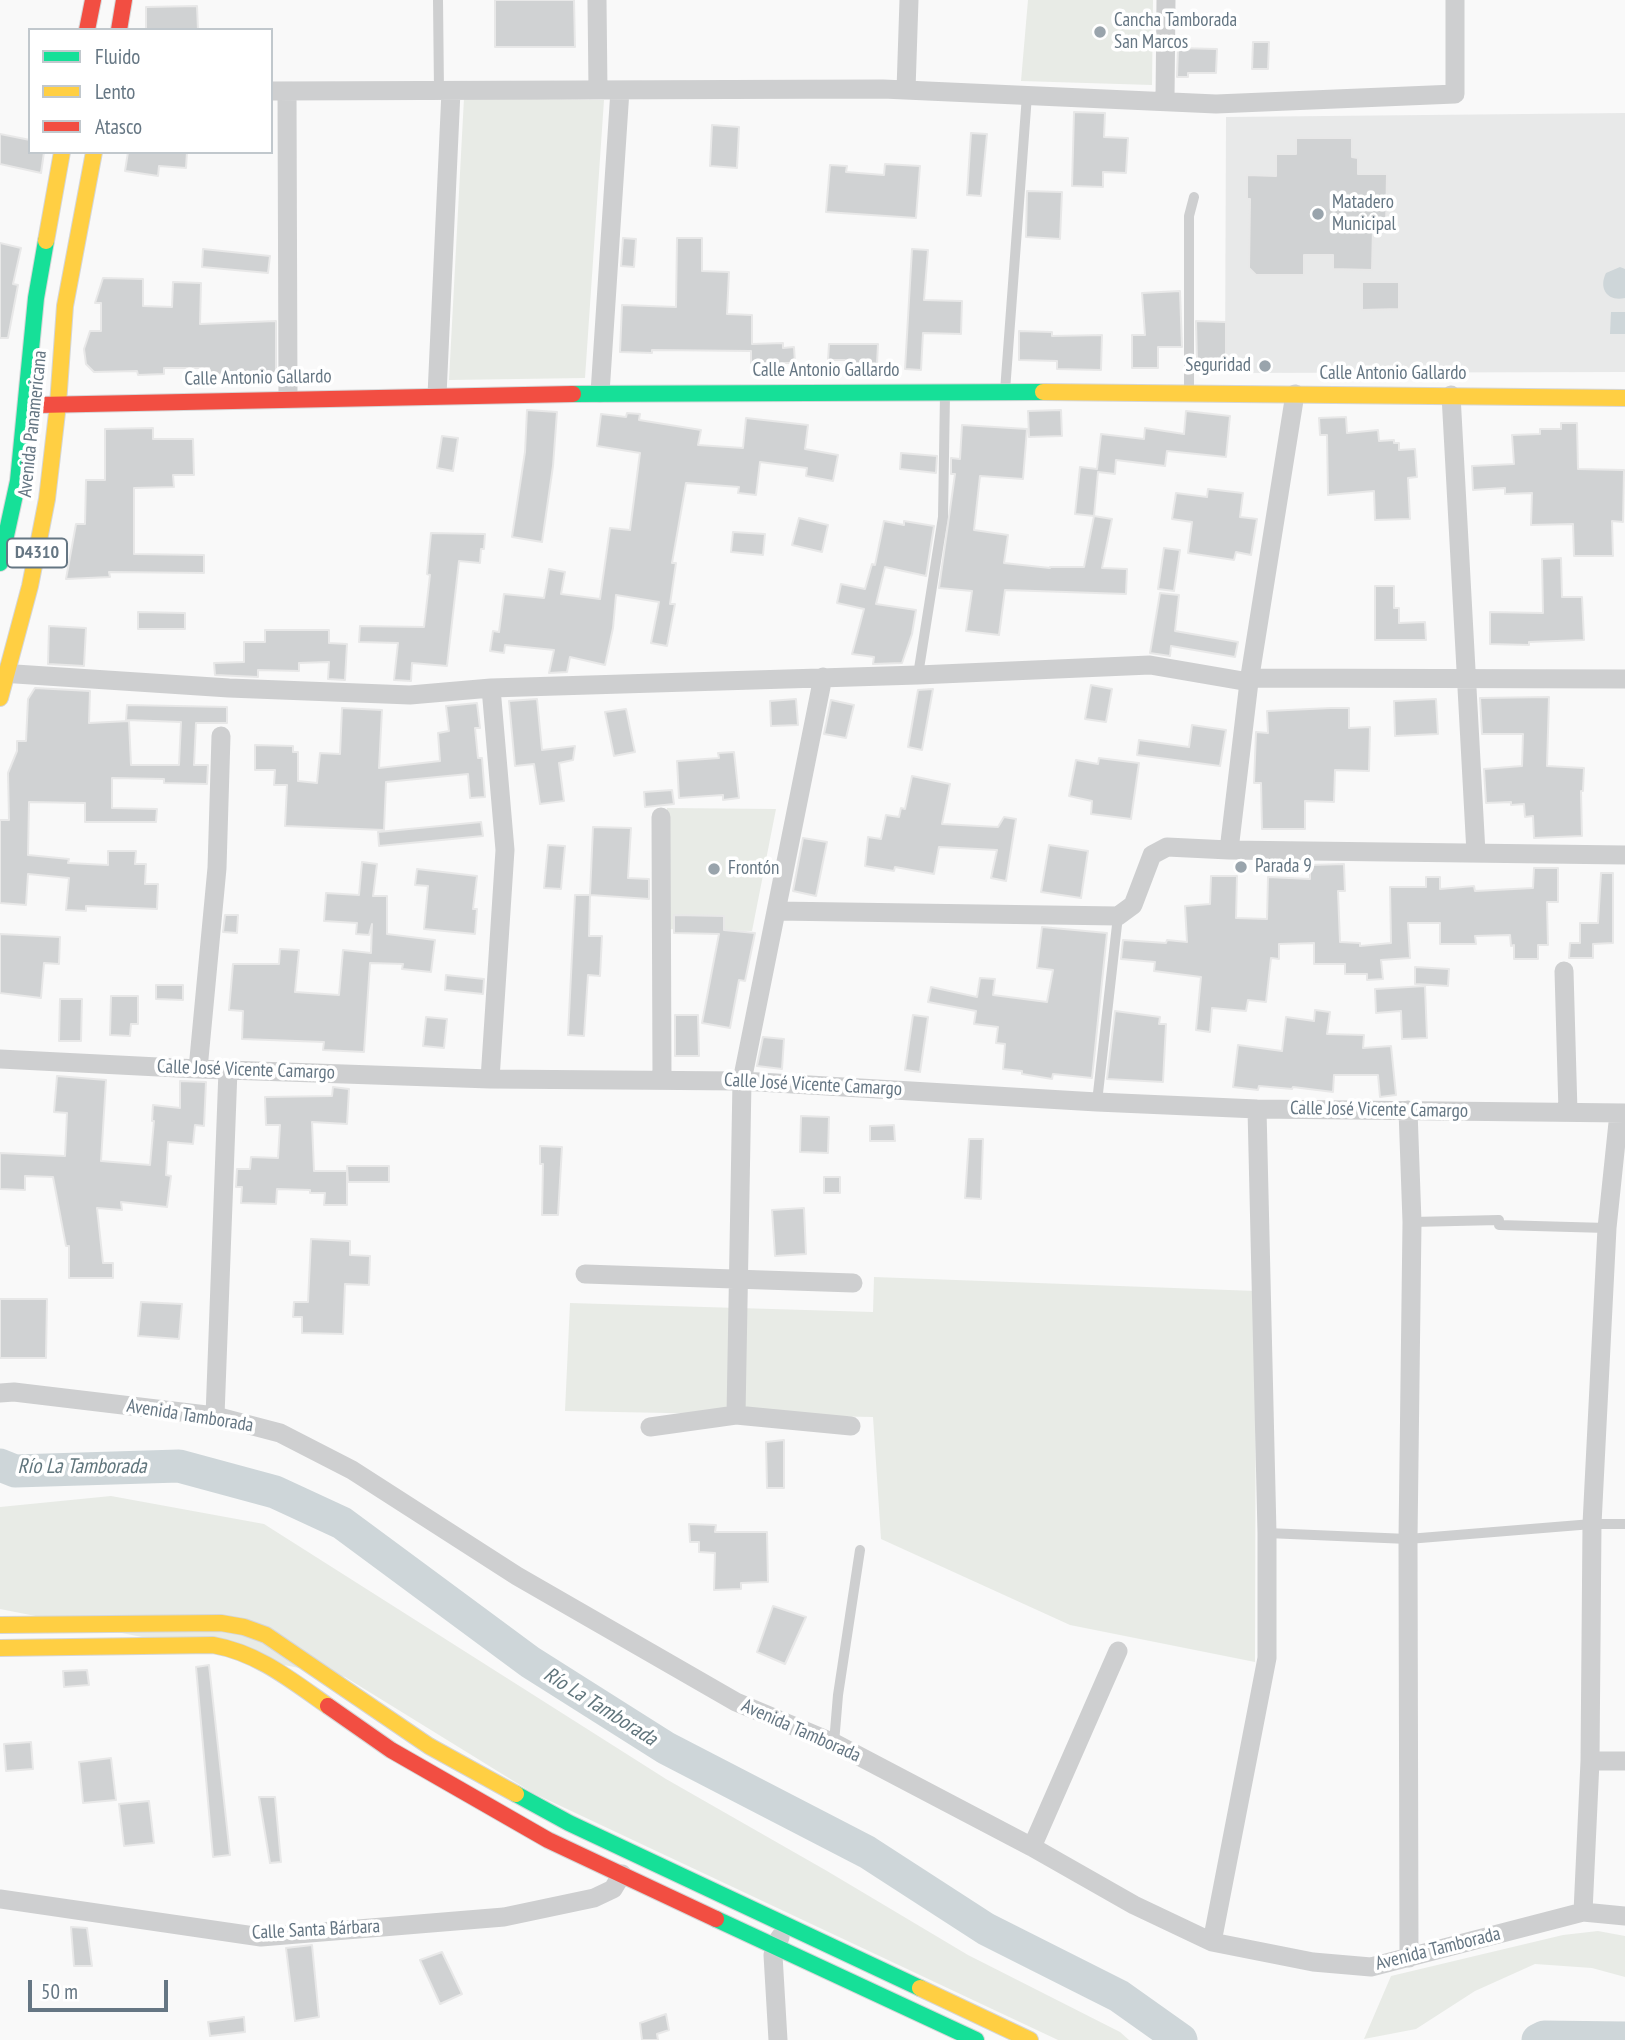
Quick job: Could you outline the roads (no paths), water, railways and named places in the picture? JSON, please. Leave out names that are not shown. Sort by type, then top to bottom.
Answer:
[{"type":"main road","points":[[87,28],[93,0]]},
{"type":"main road","points":[[119,28],[124,0]]},
{"type":"main road","name":"Avenida Panamericana","points":[[0,563],[18,481],[36,298],[62,154]]},
{"type":"main road","name":"Avenida Panamericana","points":[[0,698],[3,674],[30,586],[47,499],[58,404],[65,306],[94,154]]},
{"type":"main road","name":"Calle Antonio Gallardo","points":[[27,405],[437,395],[945,391],[1625,398]]},
{"type":"main road","points":[[0,1625],[220,1623],[244,1627],[266,1635],[429,1746],[513,1794],[569,1823],[1030,2040]]},
{"type":"main road","points":[[0,1648],[204,1644],[233,1648],[272,1667],[391,1750],[548,1840],[976,2040]]},
{"type":"street","points":[[597,0],[598,90]]},
{"type":"street","points":[[906,90],[909,0]]},
{"type":"street","points":[[1165,100],[1166,0]]},
{"type":"street","points":[[288,398],[279,91],[906,90],[1216,104],[1455,94],[1455,0]]},
{"type":"street","points":[[600,393],[620,90]]},
{"type":"street","points":[[437,395],[445,91]]},
{"type":"street","points":[[1229,850],[1249,680],[1295,394]]},
{"type":"street","points":[[1451,395],[1476,853]]},
{"type":"street","points":[[3,674],[229,688],[410,695],[491,688],[918,675],[1150,664],[1249,680],[1625,679]]},
{"type":"street","points":[[736,1415],[742,1081],[823,677]]},
{"type":"street","points":[[490,1079],[505,850],[491,688]]},
{"type":"street","points":[[198,1069],[217,868],[221,736]]},
{"type":"street","points":[[662,817],[662,1079]]},
{"type":"street","points":[[776,911],[1118,916],[1133,905],[1152,855],[1167,847],[1625,855]]},
{"type":"street","points":[[1564,971],[1568,1112]]},
{"type":"street","name":"Calle José Vicente Camargo","points":[[0,1059],[490,1079],[742,1081],[1257,1109],[1622,1113]]},
{"type":"street","points":[[215,1416],[228,1070]]},
{"type":"street","points":[[1212,1942],[1267,1658],[1267,1533],[1257,1109]]},
{"type":"street","points":[[1408,1110],[1412,1222],[1408,1539],[1409,1958]]},
{"type":"street","points":[[1583,1912],[1590,1761],[1592,1524],[1607,1228],[1622,1113]]},
{"type":"street","points":[[585,1274],[853,1283]]},
{"type":"street","name":"Avenida Tamborada","points":[[0,1393],[14,1392],[215,1416],[280,1433],[352,1470],[517,1576],[736,1702],[834,1743],[1032,1847],[1134,1905],[1212,1942],[1313,1962],[1371,1967],[1583,1912],[1625,1916]]},
{"type":"street","points":[[650,1427],[736,1415],[851,1426]]},
{"type":"street","points":[[1032,1847],[1118,1651]]},
{"type":"street","points":[[1590,1761],[1625,1761]]},
{"type":"street","name":"Calle Santa Bárbara","points":[[0,1899],[261,1937],[504,1917],[594,1898],[612,1889],[622,1874]]},
{"type":"street","points":[[778,2040],[773,1955],[787,1924]]},
{"type":"lane","points":[[438,0],[445,91]]},
{"type":"lane","points":[[1005,392],[1027,95]]},
{"type":"lane","points":[[1189,393],[1189,216],[1194,197]]},
{"type":"lane","points":[[918,675],[943,517],[945,391]]},
{"type":"lane","points":[[1097,1102],[1118,916]]},
{"type":"lane","points":[[1412,1222],[1499,1220],[1499,1226],[1607,1228]]},
{"type":"lane","points":[[1267,1533],[1408,1539],[1592,1524],[1625,1524]]},
{"type":"lane","points":[[834,1743],[838,1695],[860,1550]]},
{"type":"waterway","name":"Río La Tamborada","points":[[0,1465],[15,1471],[179,1466],[275,1492],[342,1523],[530,1662],[666,1748],[867,1852],[986,1929],[1119,1996],[1181,2040]]},
{"type":"waterway","name":"Río La Tamborada","points":[[1538,2040],[1544,2037],[1625,2038]]},
{"type":"place","name":"Cancha Tamborada San Marcos","points":[[1100,32]]},
{"type":"place","name":"Matadero Municipal","points":[[1318,214]]},
{"type":"place","name":"Seguridad","points":[[1265,366]]},
{"type":"place","name":"Parada 9","points":[[1241,867]]},
{"type":"place","name":"Frontón","points":[[714,869]]}]
